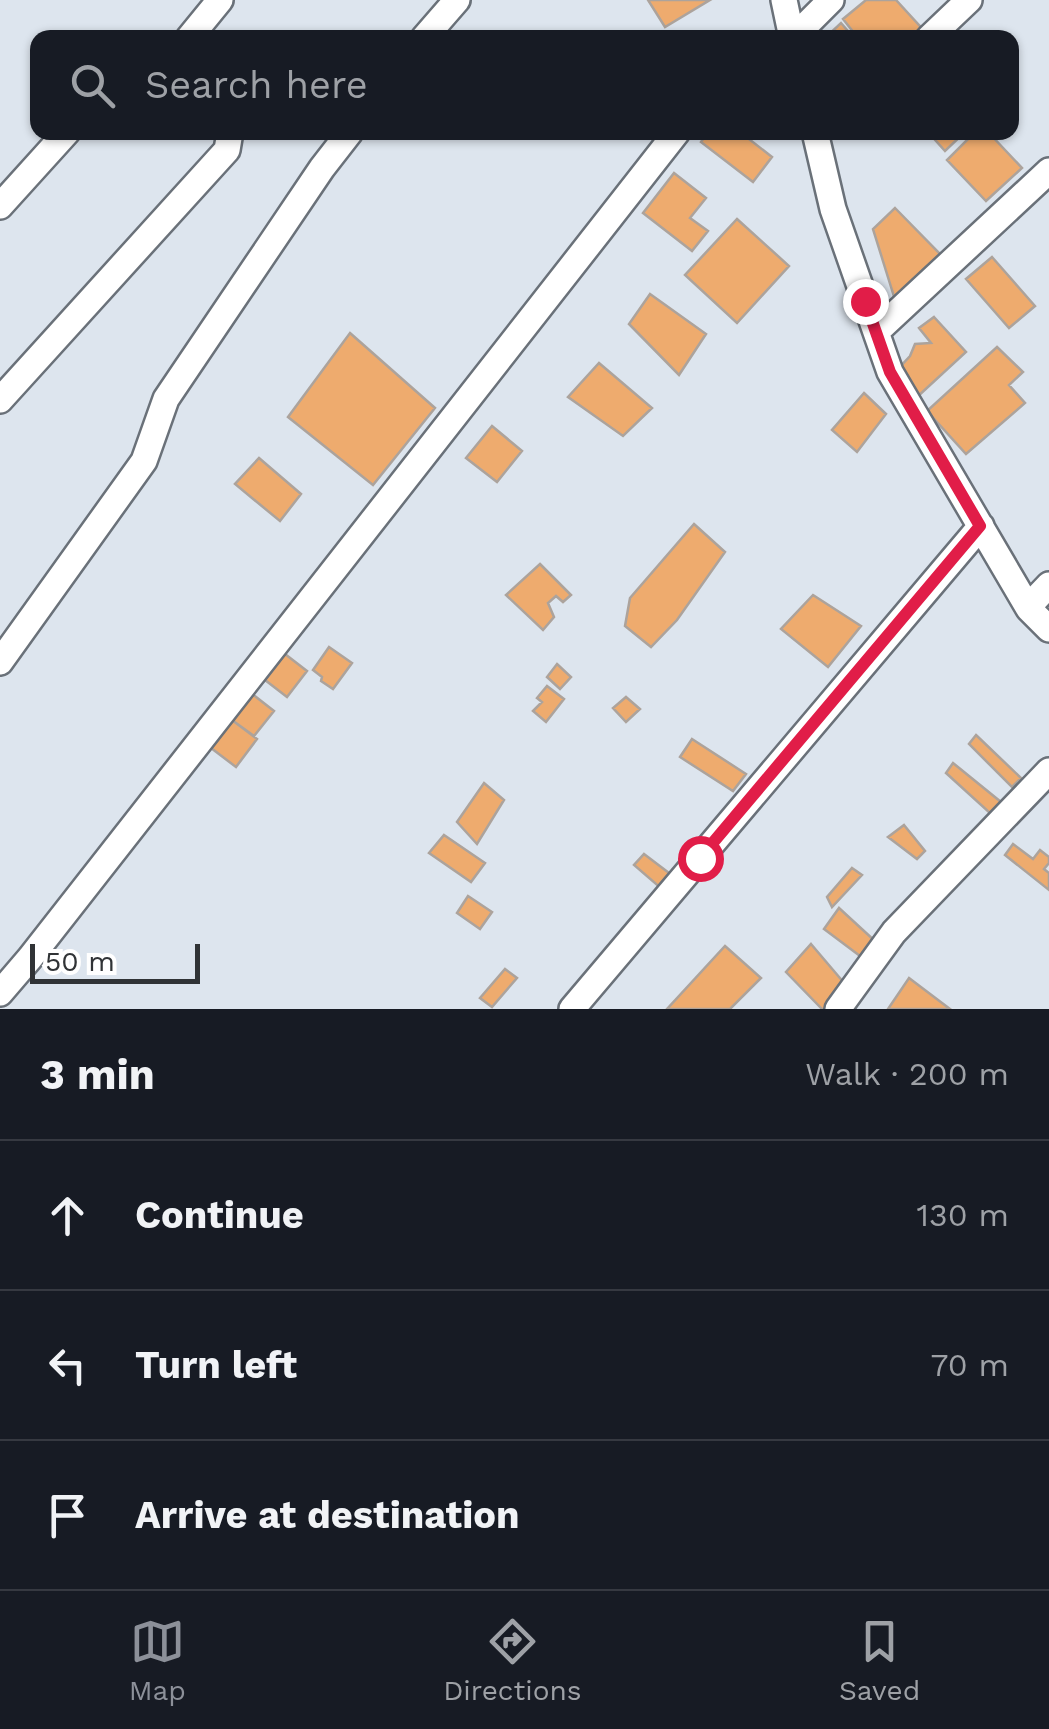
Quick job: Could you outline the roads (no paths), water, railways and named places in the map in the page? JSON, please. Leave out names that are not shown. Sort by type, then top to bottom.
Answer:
[{"type":"street","points":[[196,30],[220,0]]},
{"type":"street","points":[[431,30],[457,0]]},
{"type":"street","points":[[784,0],[791,30]]},
{"type":"street","points":[[801,30],[831,0]]},
{"type":"street","points":[[937,30],[969,0]]},
{"type":"street","points":[[0,206],[59,140]]},
{"type":"street","points":[[0,400],[227,150],[229,140]]},
{"type":"street","points":[[0,662],[144,461],[166,400],[344,140]]},
{"type":"street","points":[[0,992],[671,140]]},
{"type":"street","points":[[821,140],[833,210],[890,372],[1028,607],[1049,629]]},
{"type":"street","points":[[876,332],[1049,171]]},
{"type":"street","points":[[572,1009],[980,526]]},
{"type":"street","points":[[1028,607],[1049,585]]},
{"type":"street","points":[[838,1009],[894,932],[1049,771]]}]
